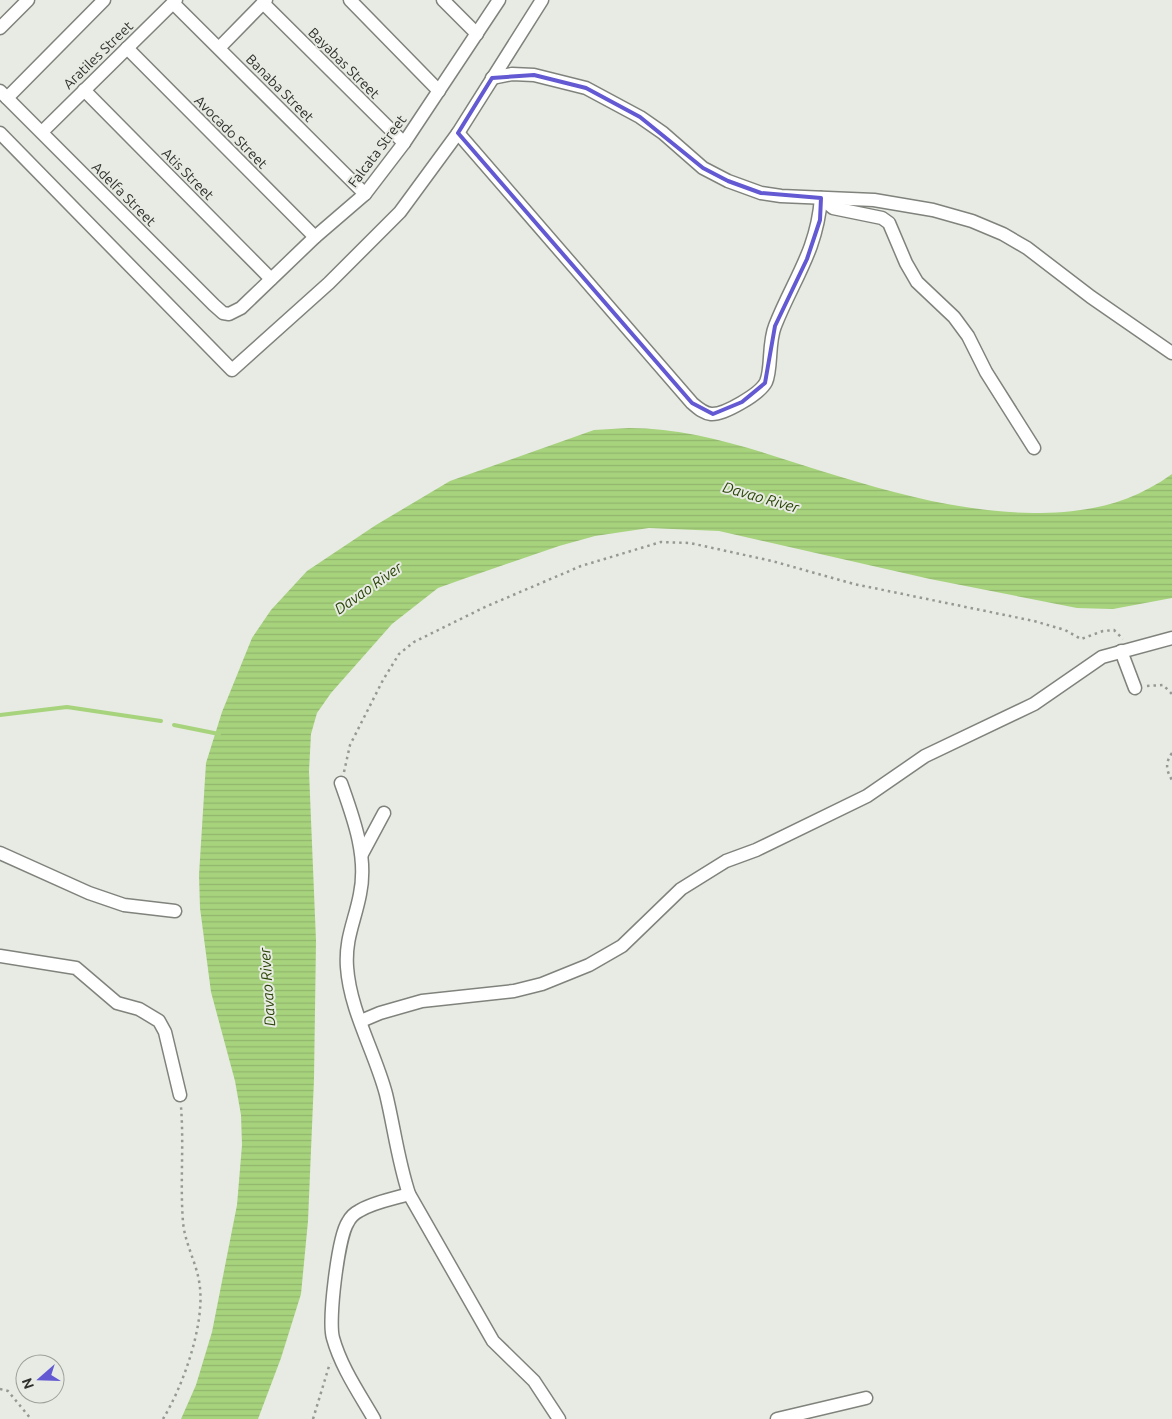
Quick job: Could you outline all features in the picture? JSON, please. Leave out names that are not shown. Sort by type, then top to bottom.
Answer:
[{"type":"street","points":[[0,28],[28,0]]},
{"type":"street","points":[[4,95],[104,0]]},
{"type":"street","points":[[350,0],[439,90]]},
{"type":"street","points":[[444,0],[477,34]]},
{"type":"street","name":"Falcata Street","points":[[229,314],[241,308],[315,237],[365,194],[404,143],[499,0]]},
{"type":"street","points":[[0,133],[232,370],[329,283],[400,212],[458,133],[542,0]]},
{"type":"street","name":"Aratiles Street","points":[[42,132],[175,1]]},
{"type":"street","name":"Banaba Street","points":[[175,1],[219,48],[365,194]]},
{"type":"street","points":[[219,48],[264,2]]},
{"type":"street","name":"Bayabas Street","points":[[264,2],[404,143]]},
{"type":"street","name":"Avocado Street","points":[[127,48],[315,237]]},
{"type":"street","points":[[492,78],[512,74],[534,75],[586,88],[663,133],[703,168],[728,181],[771,195],[874,200],[917,207],[972,221],[1003,234],[1172,352]]},
{"type":"street","name":"Atis Street","points":[[84,90],[271,279]]},
{"type":"street","name":"Adelfa Street","points":[[4,95],[214,305],[223,313],[229,314]]},
{"type":"street","points":[[458,133],[692,403],[701,412],[712,414],[742,402],[765,383],[775,326],[807,259],[820,220],[821,198]]},
{"type":"street","points":[[821,198],[833,208],[874,216],[889,223],[906,263],[917,282],[954,317],[968,336],[986,372],[1034,448]]},
{"type":"street","points":[[361,1021],[380,1013],[422,1001],[514,991],[542,984],[601,960],[622,946],[681,889],[726,861],[756,850],[867,796],[925,756],[1034,704],[1087,665],[1102,657],[1172,638]]},
{"type":"street","points":[[1126,650],[1135,688]]},
{"type":"street","points":[[341,783],[362,854],[360,894],[347,938],[347,969],[352,993],[386,1094],[403,1176],[409,1194],[493,1341],[534,1381],[559,1419]]},
{"type":"street","points":[[362,854],[384,814]]},
{"type":"street","points":[[0,853],[88,893],[124,905],[174,910]]},
{"type":"street","points":[[0,956],[76,968],[117,1003],[140,1009],[158,1021],[165,1032],[180,1095]]},
{"type":"street","points":[[374,1419],[338,1353],[332,1337],[332,1318],[343,1234],[348,1221],[365,1208],[409,1194]]},
{"type":"street","points":[[777,1419],[866,1398]]},
{"type":"path","points":[[341,783],[350,746],[383,680],[399,654],[414,642],[486,607],[582,566],[661,542],[690,543],[772,561],[854,584],[1034,621],[1065,630],[1081,639],[1103,631],[1114,630],[1126,650]]},
{"type":"path","points":[[1135,688],[1163,685],[1172,694]]},
{"type":"path","points":[[1172,754],[1167,763],[1167,770],[1172,780]]},
{"type":"path","points":[[163,1419],[176,1397],[198,1326],[200,1288],[185,1240],[183,1221],[180,1095]]},
{"type":"path","points":[[313,1419],[327,1370],[338,1353]]},
{"type":"path","points":[[0,1389],[8,1391],[31,1419]]},
{"type":"highlighted area","points":[[534,75],[586,88],[640,117],[703,168],[728,181],[761,193],[821,198],[820,220],[807,259],[775,326],[765,383],[742,402],[713,414],[692,403],[458,133],[492,78]]},
{"type":"water","name":"Davao River","points":[[656,429],[710,438],[864,484],[936,502],[984,510],[1052,513],[1088,509],[1123,500],[1156,485],[1172,474],[1172,598],[1113,609],[1077,608],[930,579],[719,531],[649,528],[595,536],[559,546],[438,588],[392,624],[331,693],[317,713],[311,734],[309,771],[316,941],[314,1079],[308,1221],[301,1294],[281,1358],[258,1419],[181,1419],[196,1385],[212,1332],[237,1205],[242,1145],[241,1115],[235,1081],[211,992],[200,908],[199,875],[206,763],[222,712],[252,638],[271,610],[307,571],[376,525],[450,481],[594,430]]},
{"type":"waterway","points":[[0,715],[67,707],[161,721]]},
{"type":"waterway","points":[[174,725],[219,734]]}]
